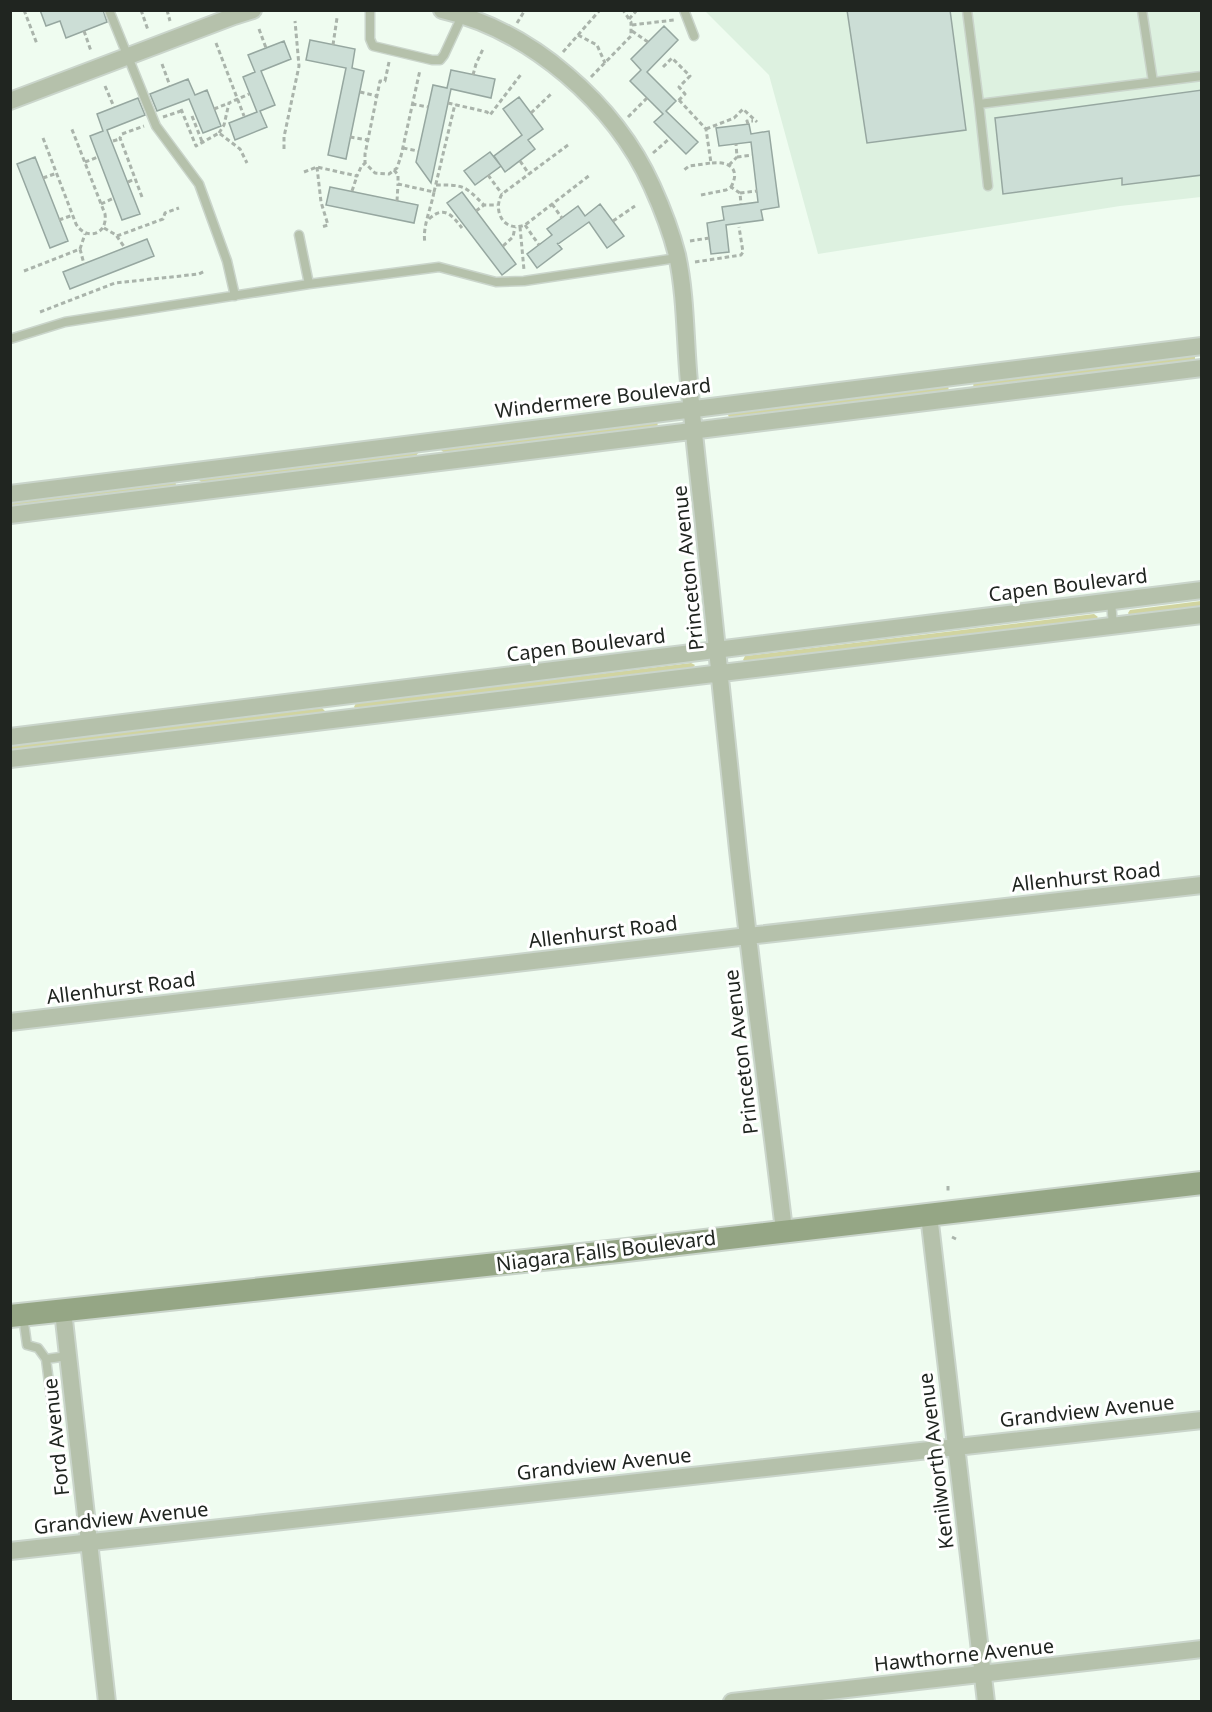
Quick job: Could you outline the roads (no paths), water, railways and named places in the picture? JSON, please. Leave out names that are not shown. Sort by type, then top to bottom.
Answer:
[{"type":"main road","name":"Niagara Falls Boulevard","points":[[17,1316],[606,1252],[1202,1183]]},
{"type":"street","points":[[10,101],[253,10]]},
{"type":"street","name":"Princeton Avenue","points":[[442,10],[481,19],[541,56],[593,99],[615,125],[651,182],[685,260],[691,409],[748,936],[784,1230]]},
{"type":"street","name":"Windermere Boulevard","points":[[10,494],[1202,346]]},
{"type":"street","points":[[10,515],[1202,368]]},
{"type":"street","name":"Capen Boulevard","points":[[10,737],[1202,590]]},
{"type":"street","points":[[10,759],[1202,615]]},
{"type":"street","name":"Allenhurst Road","points":[[10,1022],[1202,885]]},
{"type":"street","name":"Kenilworth Avenue","points":[[929,1215],[986,1701]]},
{"type":"street","name":"Ford Avenue","points":[[63,1311],[107,1701]]},
{"type":"street","name":"Grandview Avenue","points":[[10,1551],[1202,1420]]},
{"type":"street","name":"Hawthorne Avenue","points":[[732,1701],[1202,1649]]},
{"type":"lane","points":[[109,10],[156,126],[199,184],[227,261],[235,296]]},
{"type":"lane","points":[[370,10],[370,39],[373,46],[432,60],[440,60],[444,56],[462,16]]},
{"type":"lane","points":[[684,10],[694,36]]},
{"type":"lane","points":[[967,10],[988,186]]},
{"type":"lane","points":[[1142,10],[1153,82]]},
{"type":"lane","points":[[979,104],[1202,76]]},
{"type":"lane","points":[[299,235],[309,284]]},
{"type":"lane","points":[[10,339],[65,322],[309,284],[439,267],[496,282],[524,281],[685,260]]},
{"type":"lane","points":[[962,375],[965,398]]},
{"type":"lane","points":[[428,441],[430,464]]},
{"type":"lane","points":[[188,471],[191,493]]},
{"type":"lane","points":[[1111,601],[1113,626]]},
{"type":"lane","points":[[336,697],[339,719]]},
{"type":"lane","points":[[17,1316],[27,1345],[38,1348],[46,1359],[53,1414]]},
{"type":"lane","points":[[46,1359],[68,1356]]}]
